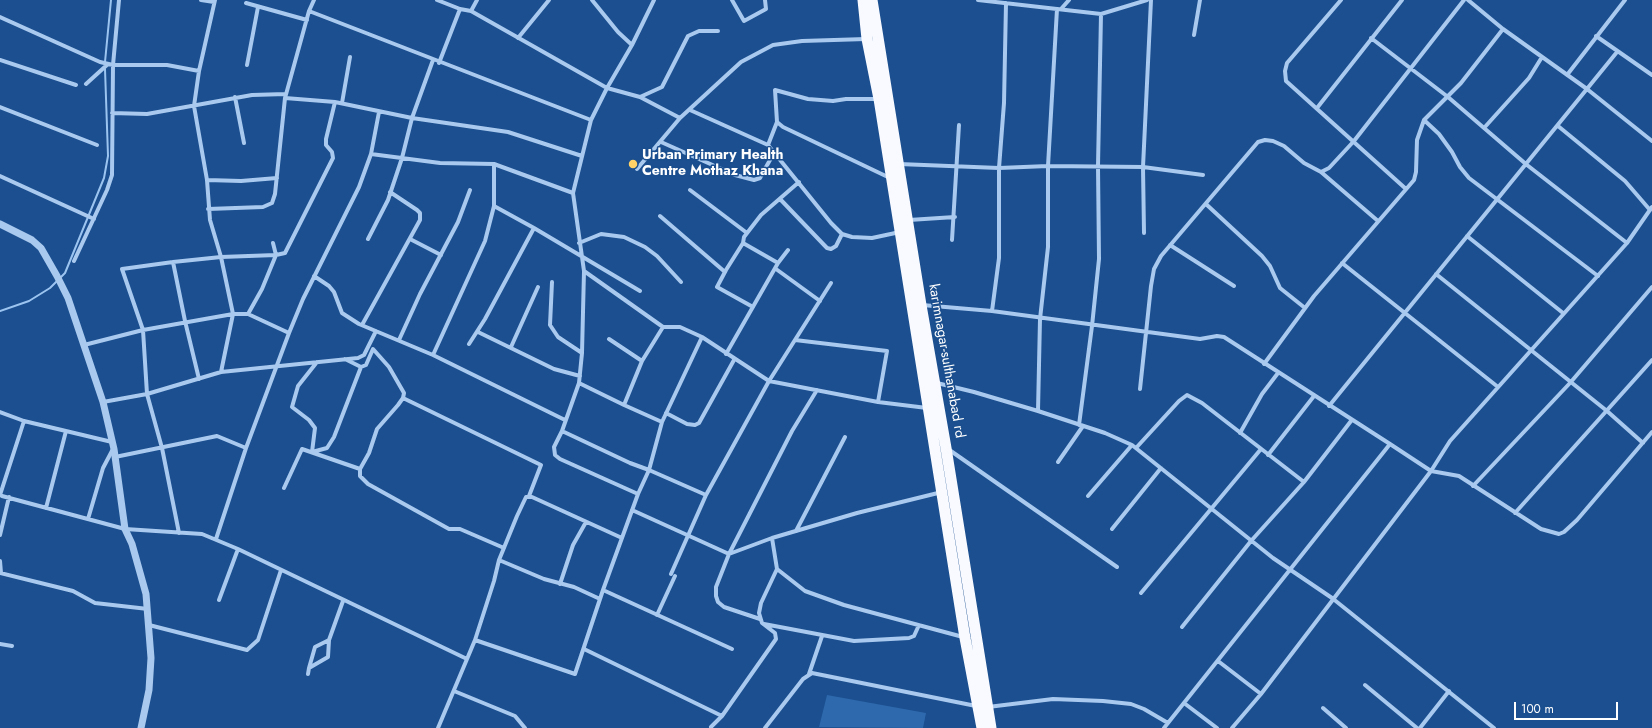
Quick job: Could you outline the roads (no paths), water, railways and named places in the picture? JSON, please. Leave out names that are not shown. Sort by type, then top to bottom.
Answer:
[{"type":"highway","points":[[862,0],[867,39],[894,164],[891,179],[965,638],[983,707],[982,728]]},
{"type":"highway","name":"karimnagar-sulthanabad rd","points":[[872,0],[879,38],[894,164],[908,220],[946,448],[983,707],[991,728]]},
{"type":"street","points":[[74,261],[112,175],[110,64],[119,0]]},
{"type":"street","points":[[201,0],[214,1],[199,71],[194,106],[207,180],[208,209],[212,230],[221,257],[232,314],[221,372]]},
{"type":"street","points":[[208,209],[268,206],[274,199],[286,96],[309,11],[314,0]]},
{"type":"street","points":[[437,0],[460,9],[471,11],[607,88],[640,96],[680,118]]},
{"type":"street","points":[[471,11],[477,0]]},
{"type":"street","points":[[518,38],[549,0]]},
{"type":"street","points":[[592,0],[618,32],[632,45]]},
{"type":"street","points":[[638,494],[560,460],[555,455],[554,447],[562,430],[579,383],[582,353],[584,271],[573,193],[591,120],[607,88],[632,45],[654,0]]},
{"type":"street","points":[[732,0],[744,21],[766,9],[765,0]]},
{"type":"street","points":[[978,0],[1006,3],[1015,2],[1101,14],[1146,0]]},
{"type":"street","points":[[1038,411],[1040,319],[1048,248],[1048,166],[1058,9],[1069,0]]},
{"type":"street","points":[[1144,233],[1143,167],[1151,0]]},
{"type":"street","points":[[1194,35],[1200,0]]},
{"type":"street","points":[[1341,0],[1293,55],[1285,71],[1286,81],[1406,189]]},
{"type":"street","points":[[1317,108],[1402,0]]},
{"type":"street","points":[[1321,172],[1328,168],[1354,141],[1464,0]]},
{"type":"street","points":[[1468,0],[1503,29],[1587,89],[1652,141]]},
{"type":"street","points":[[1567,75],[1625,0]]},
{"type":"street","points":[[246,3],[307,20]]},
{"type":"street","points":[[992,311],[999,258],[999,168],[1004,103],[1006,3]]},
{"type":"street","points":[[246,65],[258,7]]},
{"type":"street","points":[[440,63],[460,9]]},
{"type":"street","points":[[309,11],[432,60],[591,120]]},
{"type":"street","points":[[1058,462],[1081,425],[1099,259],[1098,166],[1101,14]]},
{"type":"street","points":[[0,17],[100,62],[110,64],[167,65],[199,71]]},
{"type":"street","points":[[1264,364],[1305,308],[1414,180],[1416,172],[1417,140],[1424,120],[1461,83],[1503,29]]},
{"type":"street","points":[[640,96],[662,87],[688,36],[699,31],[718,31]]},
{"type":"street","points":[[1596,36],[1652,75]]},
{"type":"street","points":[[637,169],[680,118],[741,62],[774,45],[802,41],[879,38]]},
{"type":"street","points":[[1371,38],[1448,97],[1526,165],[1627,243]]},
{"type":"street","points":[[1329,406],[1617,52]]},
{"type":"street","points":[[1484,128],[1529,78],[1542,56]]},
{"type":"street","points":[[342,103],[350,57]]},
{"type":"street","points":[[0,60],[76,85]]},
{"type":"street","points":[[368,239],[390,192],[402,158],[412,118],[432,60]]},
{"type":"street","points":[[86,84],[110,64]]},
{"type":"street","points":[[768,145],[777,122],[775,90],[808,99],[833,101],[846,99],[879,99]]},
{"type":"street","points":[[112,113],[147,114],[235,97],[262,94],[286,96],[342,103],[412,118],[508,132],[582,156]]},
{"type":"street","points":[[235,97],[244,143]]},
{"type":"street","points":[[179,533],[162,448],[147,394],[143,330],[122,269],[221,257],[282,254],[287,250],[332,162],[334,155],[326,146],[326,139],[335,102]]},
{"type":"street","points":[[0,107],[98,145]]},
{"type":"street","points":[[690,110],[768,145],[831,223],[842,234],[852,237],[872,238],[900,232]]},
{"type":"street","points":[[216,539],[246,448],[289,333],[314,276],[359,187],[371,154],[379,112]]},
{"type":"street","points":[[1424,120],[1439,134],[1452,152],[1460,167],[1469,178],[1598,276]]},
{"type":"street","points":[[777,122],[782,127],[891,179]]},
{"type":"street","points":[[952,240],[955,217],[956,166],[959,125]]},
{"type":"street","points":[[1232,728],[1261,694],[1332,598],[1431,471],[1450,441],[1627,243],[1651,208],[1625,181],[1558,126]]},
{"type":"street","points":[[1140,389],[1154,269],[1161,256],[1170,245],[1206,205],[1258,142],[1265,140],[1284,146],[1304,163],[1321,172],[1378,222]]},
{"type":"street","points":[[661,142],[735,175],[754,180],[760,178],[774,153]]},
{"type":"street","points":[[371,154],[440,163],[494,164],[573,193]]},
{"type":"street","points":[[433,355],[485,242],[494,206],[494,164]]},
{"type":"street","points":[[894,164],[999,168],[1048,166],[1143,167],[1203,175]]},
{"type":"street","points":[[0,176],[92,218]]},
{"type":"street","points":[[207,180],[241,181],[277,178]]},
{"type":"street","points":[[753,307],[717,287],[743,243],[747,233],[761,215],[799,182]]},
{"type":"street","points":[[399,340],[420,294],[458,222],[470,190]]},
{"type":"street","points":[[690,190],[747,233]]},
{"type":"street","points":[[362,326],[420,220],[420,213],[390,192]]},
{"type":"street","points":[[780,199],[827,248],[831,249],[836,246],[842,234]]},
{"type":"street","points":[[1206,205],[1262,256],[1270,266],[1280,288],[1305,308]]},
{"type":"street","points":[[494,206],[640,291]]},
{"type":"street","points":[[660,216],[725,272]]},
{"type":"street","points":[[908,220],[955,217]]},
{"type":"street","points":[[0,224],[32,240],[41,248],[68,298],[103,402],[115,457],[125,529],[132,544],[144,587],[148,609],[150,690],[141,728]]},
{"type":"street","points":[[469,344],[478,332],[534,228]]},
{"type":"street","points":[[579,242],[601,234],[624,237],[645,246],[657,256],[681,282]]},
{"type":"street","points":[[1467,236],[1563,313]]},
{"type":"street","points":[[410,239],[441,255]]},
{"type":"street","points":[[248,314],[266,281],[276,255],[273,243]]},
{"type":"street","points":[[743,243],[778,263]]},
{"type":"street","points":[[1170,245],[1234,286]]},
{"type":"street","points":[[726,354],[776,269],[778,263],[788,250]]},
{"type":"street","points":[[174,262],[184,321],[198,379]]},
{"type":"street","points":[[1342,263],[1498,387]]},
{"type":"street","points":[[776,269],[820,301]]},
{"type":"street","points":[[584,271],[663,327],[680,327],[702,337],[734,360],[769,381],[878,402],[928,408]]},
{"type":"street","points":[[1436,274],[1570,383],[1607,411],[1643,443]]},
{"type":"street","points":[[314,276],[329,286],[334,292],[342,313],[362,326],[433,355],[565,420]]},
{"type":"street","points":[[552,282],[550,325],[558,338],[582,353]]},
{"type":"street","points":[[657,615],[688,534],[706,495],[769,381],[831,283]]},
{"type":"street","points":[[512,347],[538,287]]},
{"type":"street","points":[[1473,486],[1570,383],[1652,287]]},
{"type":"street","points":[[921,305],[992,311],[1040,319],[1200,339],[1217,336],[1224,337],[1431,471],[1459,476],[1515,513],[1551,533],[1559,534],[1564,532],[1652,432]]},
{"type":"street","points":[[84,345],[184,321],[232,314],[248,314],[289,333]]},
{"type":"street","points":[[624,405],[642,361],[663,327]]},
{"type":"street","points":[[103,402],[147,394],[221,372],[358,358],[364,355],[376,331]]},
{"type":"street","points":[[478,332],[512,347],[554,369],[580,376]]},
{"type":"street","points":[[474,640],[575,674],[632,510],[649,470],[662,422],[702,337]]},
{"type":"street","points":[[608,339],[642,361]]},
{"type":"street","points":[[796,340],[887,351],[878,402]]},
{"type":"street","points":[[312,452],[326,448],[334,437],[361,367],[366,364],[373,349],[389,367],[404,393],[403,398],[378,429],[369,453],[360,469],[360,476],[368,484],[449,529],[460,529],[504,548]]},
{"type":"street","points":[[345,359],[361,367]]},
{"type":"street","points":[[666,413],[687,424],[695,426],[699,423],[734,360]]},
{"type":"street","points":[[1515,513],[1652,360]]},
{"type":"street","points":[[312,452],[315,428],[309,420],[292,407],[298,386],[317,362]]},
{"type":"street","points":[[1240,433],[1262,394],[1278,373]]},
{"type":"street","points":[[579,383],[662,422]]},
{"type":"street","points":[[934,383],[974,392],[1038,411],[1105,433],[1132,445],[1251,541],[1290,570],[1332,598],[1494,728]]},
{"type":"street","points":[[817,390],[792,431],[729,554],[716,588],[718,602],[724,607],[761,621],[822,636],[854,641],[902,639],[914,636],[919,625]]},
{"type":"street","points":[[1136,448],[1179,401],[1187,396],[1197,399],[1304,482]]},
{"type":"street","points":[[1268,454],[1314,396]]},
{"type":"street","points":[[403,398],[541,465],[529,496],[523,502],[499,560],[494,581],[474,640],[438,728]]},
{"type":"street","points":[[0,412],[24,421],[66,431],[113,446]]},
{"type":"street","points":[[1182,627],[1251,541],[1304,482],[1351,420]]},
{"type":"street","points":[[24,421],[1,495],[125,529],[202,534],[238,549],[343,601],[467,659]]},
{"type":"street","points":[[562,430],[630,463],[706,495]]},
{"type":"street","points":[[46,508],[66,431]]},
{"type":"street","points":[[115,457],[217,436],[246,448]]},
{"type":"street","points":[[796,531],[845,437]]},
{"type":"street","points":[[1164,728],[1390,444]]},
{"type":"street","points":[[1088,496],[1132,445]]},
{"type":"street","points":[[88,519],[103,468],[113,446]]},
{"type":"street","points":[[284,488],[302,448],[360,469]]},
{"type":"street","points":[[946,448],[1117,567]]},
{"type":"street","points":[[1141,593],[1261,449]]},
{"type":"street","points":[[1112,529],[1161,468]]},
{"type":"street","points":[[632,510],[688,534],[729,554],[772,538],[857,513],[942,492]]},
{"type":"street","points":[[529,496],[622,538]]},
{"type":"street","points":[[0,534],[9,497]]},
{"type":"street","points":[[560,584],[573,545],[586,522]]},
{"type":"street","points":[[711,727],[722,716],[776,640],[775,633],[761,621],[761,603],[777,569],[772,538]]},
{"type":"street","points":[[219,600],[238,549]]},
{"type":"street","points":[[499,560],[544,579],[574,587],[600,599]]},
{"type":"street","points":[[0,561],[0,573],[72,591],[95,603],[148,609]]},
{"type":"street","points":[[777,569],[805,591],[844,605],[965,638]]},
{"type":"street","points":[[149,625],[247,650],[258,640],[281,570]]},
{"type":"street","points":[[603,590],[732,649]]},
{"type":"street","points":[[309,668],[328,657],[329,640],[343,601]]},
{"type":"street","points":[[765,728],[803,679],[809,674],[822,636]]},
{"type":"street","points":[[308,674],[315,647],[329,640]]},
{"type":"street","points":[[0,644],[12,646]]},
{"type":"street","points":[[584,649],[722,716]]},
{"type":"street","points":[[1218,661],[1261,694]]},
{"type":"street","points":[[809,674],[824,675],[983,707],[1053,699],[1103,701],[1131,704],[1144,709],[1168,723]]},
{"type":"street","points":[[1365,685],[1416,728]]},
{"type":"street","points":[[454,691],[515,716],[525,728]]},
{"type":"street","points":[[1420,728],[1449,691]]},
{"type":"street","points":[[1184,703],[1217,728]]},
{"type":"street","points":[[1323,708],[1346,728]]},
{"type":"waterway","points":[[105,62],[111,0]]},
{"type":"waterway","points":[[60,278],[65,273],[104,178],[108,156],[105,69]]},
{"type":"waterway","points":[[0,311],[29,301],[50,288],[57,281]]},
{"type":"place","name":"Urban Primary Health Centre Mothaz Khana","points":[[633,164]]}]
